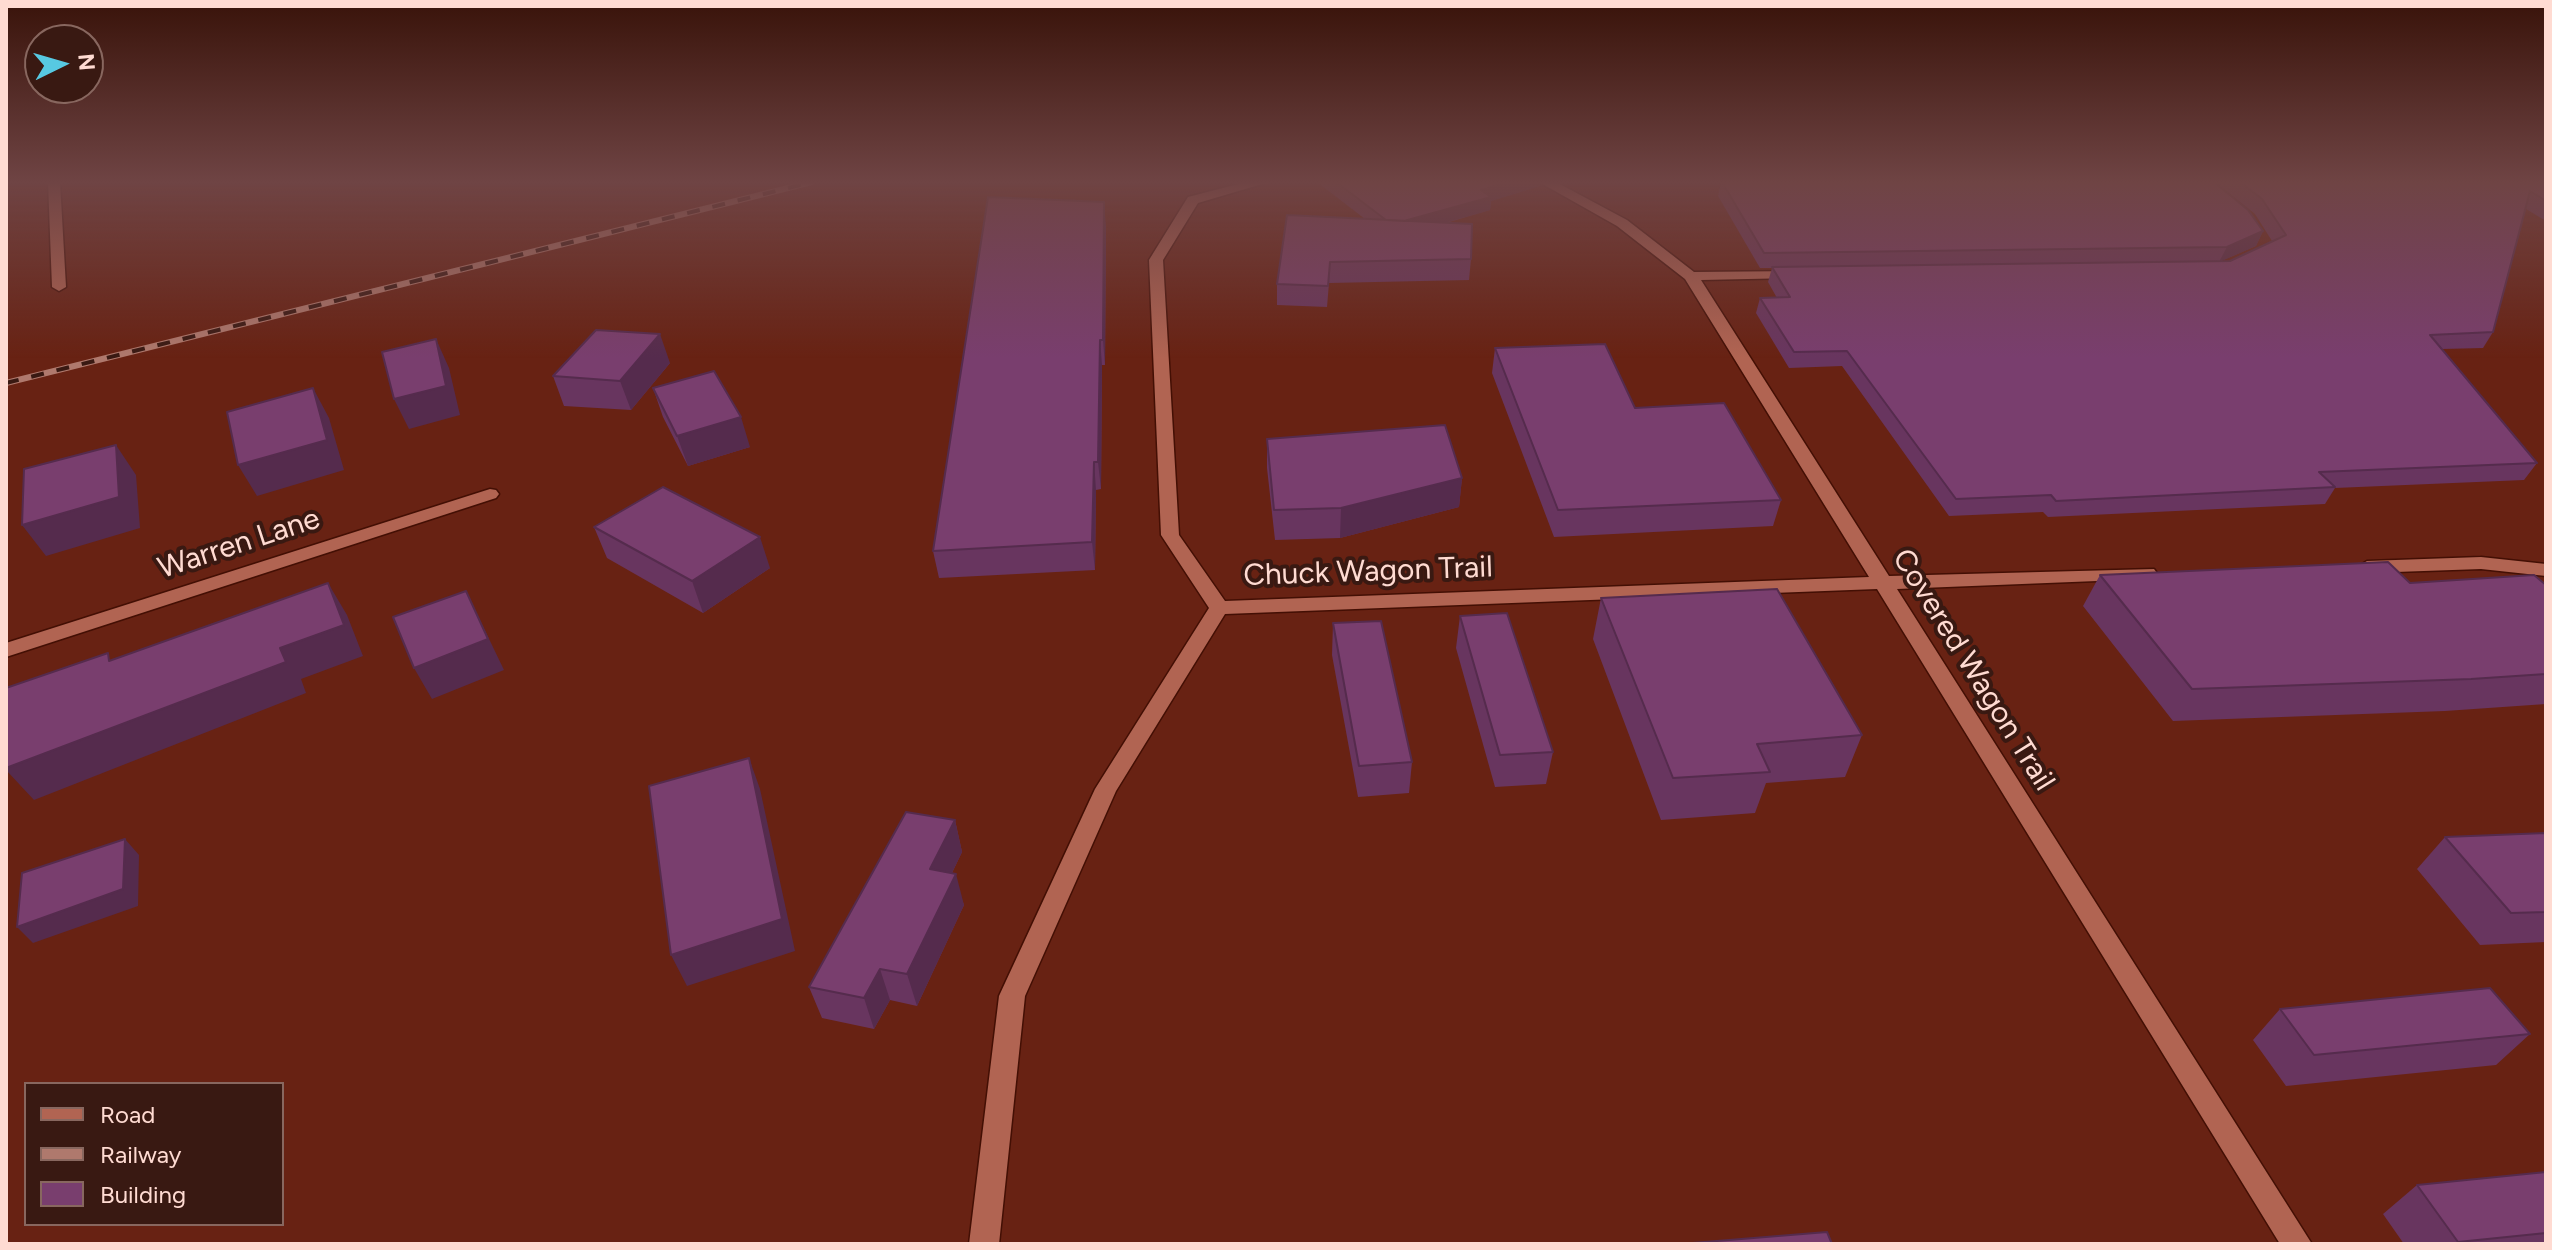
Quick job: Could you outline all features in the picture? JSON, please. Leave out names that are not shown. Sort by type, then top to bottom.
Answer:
[{"type":"street","points":[[57,240],[59,287]]},
{"type":"street","name":"Chuck Wagon Trail","points":[[1168,240],[1156,260],[1170,535],[1219,608],[1882,581],[2166,573]]},
{"type":"street","name":"Covered Wagon Trail","points":[[1645,240],[1691,276],[2297,1244]]},
{"type":"street","points":[[1691,276],[1816,274]]},
{"type":"street","name":"Warren Lane","points":[[6,650],[490,494]]},
{"type":"street","points":[[2355,567],[2481,563],[2546,570]]},
{"type":"street","points":[[984,1244],[1012,996],[1106,789],[1219,608]]},
{"type":"building","points":[[981,240],[1104,240],[1103,340],[1100,340],[1098,462],[1094,462],[1092,542],[933,551]]},
{"type":"building","points":[[1283,240],[1472,240],[1471,259],[1330,262],[1328,286],[1277,284]]},
{"type":"building","points":[[1757,240],[2242,240],[2227,247],[1764,253]]},
{"type":"building","points":[[2275,240],[2517,240],[2493,332],[2430,335],[2537,463],[2319,472],[2335,487],[2056,501],[2051,495],[1956,499],[1847,351],[1794,352],[1760,298],[1790,297],[1772,267],[2230,261]]},
{"type":"building","points":[[596,330],[660,334],[620,381],[553,376]]},
{"type":"building","points":[[436,339],[446,386],[394,399],[382,352]]},
{"type":"building","points":[[1605,344],[1635,408],[1724,403],[1781,500],[1558,510],[1495,348]]},
{"type":"building","points":[[714,371],[741,417],[677,436],[653,388]]},
{"type":"building","points":[[313,388],[327,440],[238,465],[227,412]]},
{"type":"building","points":[[1445,425],[1462,478],[1341,508],[1274,510],[1267,439]]},
{"type":"building","points":[[116,445],[119,497],[22,525],[24,469]]},
{"type":"building","points":[[663,487],[760,537],[692,581],[594,527]]},
{"type":"building","points":[[2388,562],[2410,583],[2534,575],[2546,585],[2546,674],[2192,689],[2100,575]]},
{"type":"building","points":[[328,583],[344,625],[280,648],[286,662],[6,768],[6,688],[108,653],[109,661]]},
{"type":"building","points":[[1777,589],[1862,735],[1757,744],[1770,772],[1673,778],[1601,598]]},
{"type":"building","points":[[466,591],[488,639],[414,668],[393,617]]},
{"type":"building","points":[[1507,613],[1553,752],[1500,755],[1460,616]]},
{"type":"building","points":[[1381,621],[1412,762],[1359,766],[1333,623]]},
{"type":"building","points":[[749,758],[782,919],[671,955],[649,786]]},
{"type":"building","points":[[906,812],[955,820],[930,869],[956,874],[907,974],[880,969],[864,998],[809,987]]},
{"type":"building","points":[[2546,833],[2546,912],[2511,913],[2445,837]]},
{"type":"building","points":[[125,839],[123,889],[17,927],[22,873]]},
{"type":"building","points":[[2490,988],[2530,1034],[2314,1055],[2280,1009]]},
{"type":"building","points":[[2546,1172],[2546,1233],[2458,1242],[2417,1185]]},
{"type":"building","points":[[1827,1232],[1832,1244],[1680,1244]]},
{"type":"railway","points":[[6,383],[578,240]]}]
